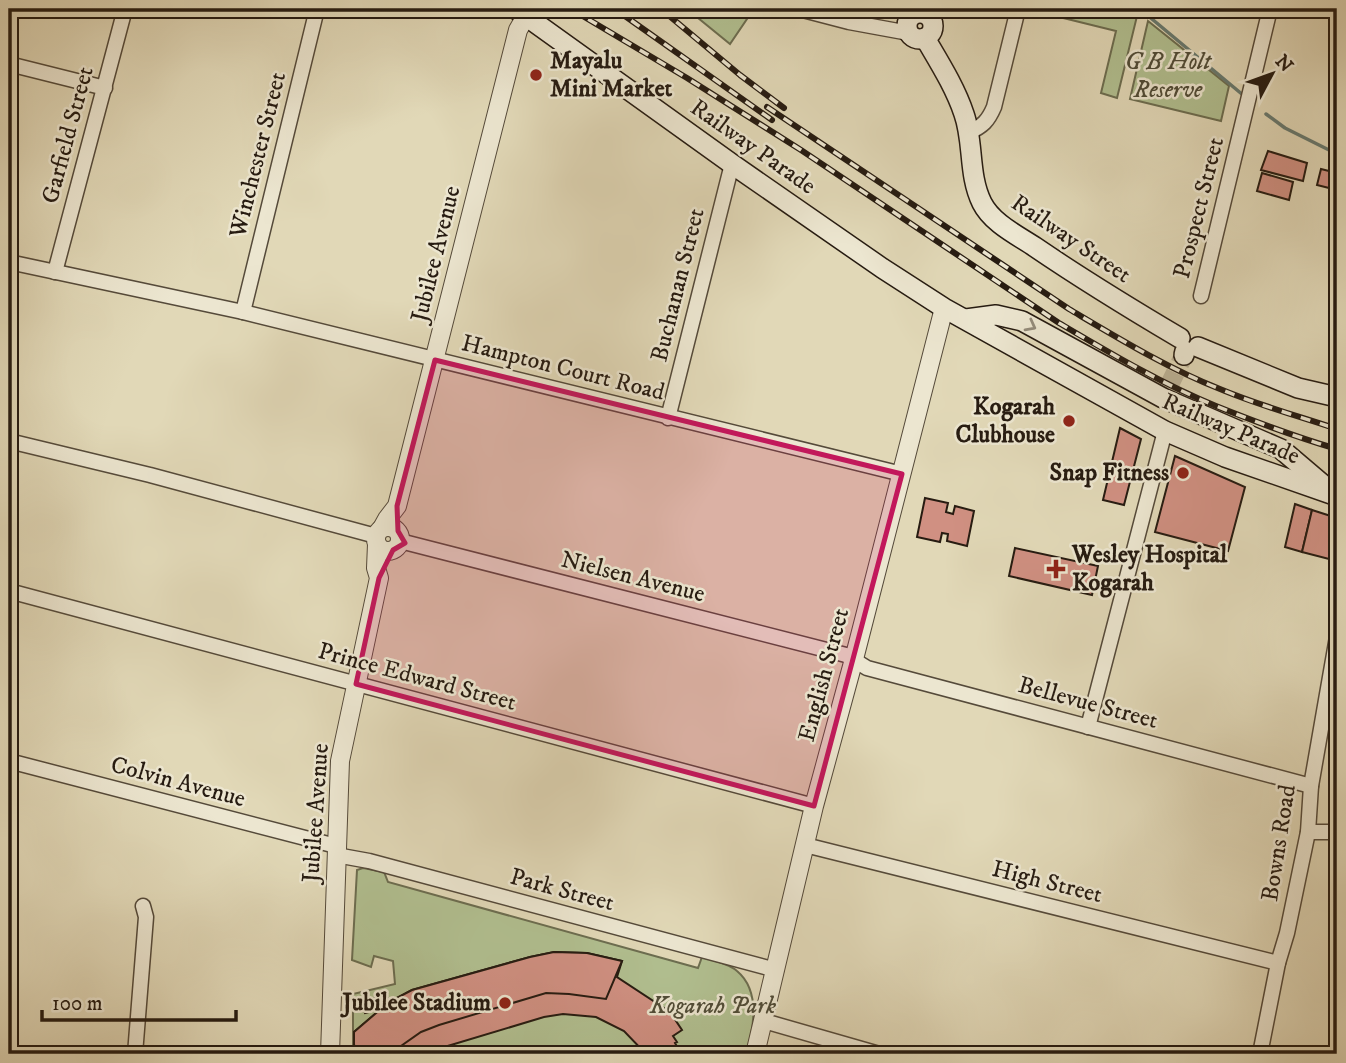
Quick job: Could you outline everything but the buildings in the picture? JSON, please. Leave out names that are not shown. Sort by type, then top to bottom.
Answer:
[{"type":"main road","points":[[914,11],[907,25],[917,35]]},
{"type":"main road","name":"Railway Parade","points":[[521,12],[732,164],[944,308],[1164,430],[1225,457],[1336,495]]},
{"type":"main road","name":"Railway Street","points":[[917,35],[950,83],[964,114],[977,191],[983,205],[996,220],[1187,348],[1298,388],[1337,397]]},
{"type":"main road","name":"Railway Parade","points":[[965,319],[996,315],[1022,321],[1238,432],[1271,444],[1289,454],[1336,495]]},
{"type":"main road","points":[[1271,444],[1285,460],[1280,477]]},
{"type":"street","name":"Garfield Street","points":[[55,272],[125,9]]},
{"type":"street","name":"Winchester Street","points":[[243,312],[317,9]]},
{"type":"street","points":[[799,9],[917,35]]},
{"type":"street","points":[[968,132],[981,127],[989,120],[1018,9]]},
{"type":"street","name":"Prospect Street","points":[[1201,296],[1270,9]]},
{"type":"street","name":"Jubilee Avenue","points":[[330,1054],[340,761],[379,578],[376,568],[388,539],[387,519],[397,506],[521,12]]},
{"type":"street","points":[[9,64],[104,88]]},
{"type":"street","name":"Buchanan Street","points":[[668,418],[732,164]]},
{"type":"street","name":"Hampton Court Road","points":[[9,262],[243,312],[902,474]]},
{"type":"street","name":"English Street","points":[[755,1054],[814,806],[944,308]]},
{"type":"street","points":[[1088,727],[1164,430]]},
{"type":"street","name":"Nielsen Avenue","points":[[9,441],[854,659]]},
{"type":"street","name":"Prince Edward Street","points":[[9,591],[814,806]]},
{"type":"street","name":"Bowns Road","points":[[1259,1054],[1308,832],[1311,786],[1337,637]]},
{"type":"street","name":"Bellevue Street","points":[[854,659],[867,668],[1311,786]]},
{"type":"street","name":"Colvin Avenue","points":[[9,761],[336,851]]},
{"type":"street","points":[[1308,832],[1337,832]]},
{"type":"street","name":"High Street","points":[[805,845],[1278,963]]},
{"type":"street","name":"Park Street","points":[[336,851],[776,970]]},
{"type":"street","points":[[135,1054],[146,917],[143,906]]},
{"type":"street","points":[[764,1021],[879,1054]]},
{"type":"highlighted area","points":[[435,360],[902,474],[814,806],[356,684],[379,578],[393,550],[405,543],[398,531],[397,506]]},
{"type":"green space","points":[[687,9],[744,9],[751,13],[730,44]]},
{"type":"green space","points":[[1134,9],[1138,12],[1117,98],[1101,93],[1116,31],[1035,11]]},
{"type":"green space","name":"G B Holt Reserve","points":[[1148,21],[1229,86],[1221,121],[1130,99]]},
{"type":"green space","name":"Kogarah Park","points":[[363,868],[384,872],[388,882],[698,968],[702,957],[730,966],[745,979],[753,999],[753,1022],[746,1054],[353,1054],[353,994],[395,984],[393,961],[374,956],[371,967],[352,960],[357,870]]},
{"type":"waterway","points":[[1140,9],[1243,95]]},
{"type":"waterway","points":[[1266,114],[1285,128],[1337,154]]},
{"type":"tunnel","points":[[1167,390],[1184,355]]},
{"type":"railway","points":[[571,9],[801,150],[1097,346],[1196,397],[1276,429],[1337,449]]},
{"type":"railway","points":[[615,9],[772,120]]},
{"type":"railway","points":[[661,9],[784,108]]},
{"type":"railway","points":[[767,107],[1069,309],[1124,342],[1220,389],[1337,429]]},
{"type":"place","name":"Mayalu Mini Market","points":[[536,75]]},
{"type":"place","name":"Kogarah Clubhouse","points":[[1069,421]]},
{"type":"place","name":"Snap Fitness","points":[[1183,473]]},
{"type":"place","name":"Wesley Hospital Kogarah","points":[[1056,569]]},
{"type":"place","name":"Jubilee Stadium","points":[[505,1003]]}]
